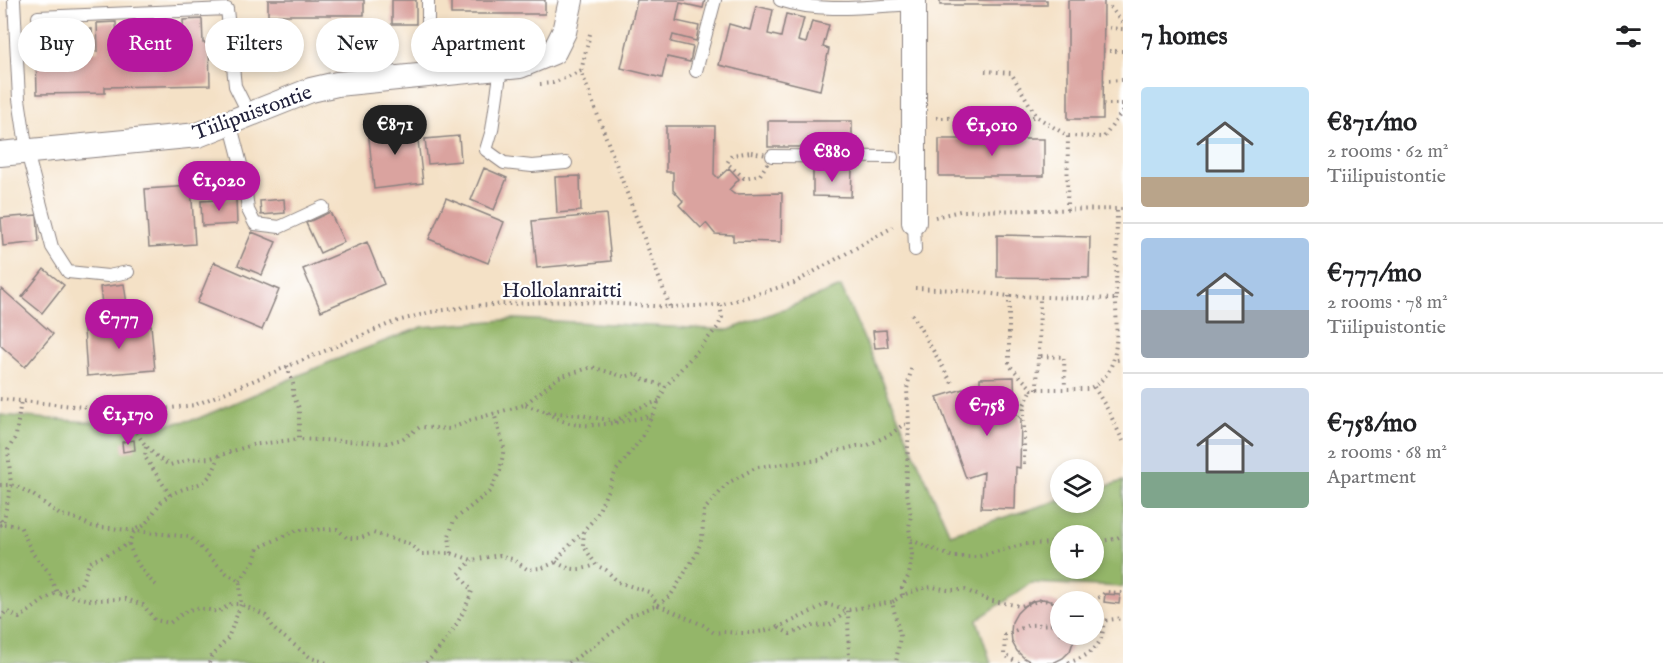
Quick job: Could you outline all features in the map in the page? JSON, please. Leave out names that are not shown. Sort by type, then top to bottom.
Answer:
[{"type":"street","name":"Tiilipuistontie","points":[[0,154],[198,135],[311,90],[328,86],[428,75],[499,79],[520,66],[554,52],[564,32],[571,0]]},
{"type":"street","points":[[914,2],[914,222]]},
{"type":"lane","points":[[14,0],[20,99],[27,152],[52,247],[68,272],[108,276],[128,272]]},
{"type":"lane","points":[[428,0],[428,75]]},
{"type":"lane","points":[[696,71],[715,0]]},
{"type":"lane","points":[[780,0],[835,8],[914,2]]},
{"type":"lane","points":[[38,17],[227,9],[248,210],[255,224],[280,227],[323,207]]},
{"type":"lane","points":[[499,79],[492,130],[486,150],[504,163],[532,166],[566,163]]},
{"type":"lane","points":[[772,156],[892,157]]},
{"type":"lane","points":[[914,222],[915,250]]},
{"type":"path","points":[[1110,7],[1123,23]]},
{"type":"path","points":[[592,23],[581,71],[670,307]]},
{"type":"path","points":[[1103,28],[1123,29]]},
{"type":"path","points":[[1103,51],[1123,51]]},
{"type":"path","points":[[499,79],[553,83],[581,71]]},
{"type":"path","points":[[985,71],[1011,73],[1037,117],[1068,136],[1104,137],[1121,118],[1123,103],[1103,104]]},
{"type":"path","points":[[1103,81],[1123,80]]},
{"type":"path","points":[[1014,139],[1016,117]]},
{"type":"path","points":[[935,118],[1037,117]]},
{"type":"path","points":[[965,139],[966,118]]},
{"type":"path","points":[[1067,210],[1068,136]]},
{"type":"path","points":[[751,152],[772,156],[760,175],[744,178],[727,162],[732,155],[751,152]]},
{"type":"path","points":[[1009,296],[1009,365],[1032,389],[1088,389],[1094,387],[1108,375],[1117,360],[1117,209]]},
{"type":"path","name":"Hollolanraitti","points":[[0,399],[126,411],[195,405],[394,322],[431,312],[472,306],[566,301],[670,307],[720,305],[794,283],[892,228],[960,211],[1123,209]]},
{"type":"path","points":[[915,288],[1009,296],[1116,299]]},
{"type":"path","points":[[1037,389],[1038,356],[1040,356],[1040,296]]},
{"type":"path","points":[[209,663],[211,657],[228,639],[242,604],[240,581],[254,561],[258,548],[297,530],[337,530],[347,538],[362,538],[373,533],[410,544],[421,554],[451,553],[472,560],[500,555],[512,559],[526,569],[542,568],[556,562],[596,517],[616,471],[641,439],[666,386],[718,327],[722,316],[720,305]]},
{"type":"path","points":[[912,314],[953,385]]},
{"type":"path","points":[[1040,356],[1064,357],[1065,388]]},
{"type":"path","points":[[1117,360],[1123,359]]},
{"type":"path","points":[[903,595],[902,588],[909,575],[912,555],[906,487],[909,425],[907,389],[912,365]]},
{"type":"path","points":[[287,366],[293,384],[293,395],[299,408],[299,440]]},
{"type":"path","points":[[126,411],[146,447],[170,465],[190,459],[211,458],[252,445],[299,440],[387,443],[402,439],[420,427],[450,429],[524,405],[559,377],[592,367],[625,377],[637,373],[644,380],[666,386]]},
{"type":"path","points":[[1094,387],[1123,441]]},
{"type":"path","points":[[1024,464],[1024,405],[1032,389]]},
{"type":"path","points":[[21,400],[16,436],[8,454],[11,485],[1,523],[20,526],[33,554],[48,571],[57,593]]},
{"type":"path","points":[[524,405],[547,412],[615,421],[639,408],[659,401]]},
{"type":"path","points":[[547,412],[557,420],[592,427],[652,416]]},
{"type":"path","points":[[451,553],[448,536],[454,520],[490,492],[500,471],[504,448],[494,413]]},
{"type":"path","points":[[569,663],[617,629],[629,616],[658,605],[671,595],[697,553],[702,538],[704,510],[728,483],[757,467],[820,460],[834,452],[857,446],[866,447],[891,434],[904,424],[909,425]]},
{"type":"path","points":[[146,447],[145,457],[170,495]]},
{"type":"path","points":[[157,586],[149,579],[142,567],[134,561],[129,544],[135,530],[143,526],[164,499],[198,486],[207,480],[212,474],[219,455]]},
{"type":"path","points":[[0,485],[11,485],[33,495],[60,515],[72,517],[92,526],[190,537],[226,574],[240,581]]},
{"type":"path","points":[[584,530],[584,545],[596,565],[606,570],[618,582],[649,592],[658,605],[703,625],[714,633],[730,631],[742,633],[778,628],[826,604],[848,610],[892,602],[922,588],[965,590],[992,601],[1018,606],[1041,600],[1050,601]]},
{"type":"path","points":[[1104,541],[1123,535]]},
{"type":"path","points":[[911,540],[952,557],[977,557],[1025,544],[1050,543]]},
{"type":"path","points":[[0,619],[6,611],[19,618],[34,609],[47,597],[81,584],[90,562],[129,544]]},
{"type":"path","points":[[426,663],[441,647],[464,613],[472,591],[459,574],[472,560]]},
{"type":"path","points":[[556,562],[578,571],[596,565]]},
{"type":"path","points":[[57,593],[89,600],[126,599],[143,605],[155,620],[170,623],[185,611],[198,607],[218,612],[231,604],[242,604],[267,616],[275,630],[311,658],[327,663]]},
{"type":"path","points":[[1104,593],[1123,596]]},
{"type":"path","points":[[892,602],[900,636],[896,663]]},
{"type":"path","points":[[778,628],[790,634],[812,626],[830,625],[848,610]]},
{"type":"path","points":[[848,610],[849,663]]},
{"type":"path","points":[[1104,621],[1123,618]]},
{"type":"path","points":[[1020,663],[1004,655],[1005,635],[1029,625],[1050,624]]},
{"type":"path","points":[[1068,663],[1085,657],[1099,645]]},
{"type":"green space","points":[[841,287],[950,534],[1050,503],[1050,513],[1104,513],[1104,487],[1123,481],[1123,587],[1031,583],[977,620],[991,663],[0,663],[0,415],[153,427],[197,419],[330,362],[422,327],[515,319],[729,330]]},
{"type":"building","points":[[268,0],[364,0],[364,15],[268,15]]},
{"type":"building","points":[[392,0],[416,0],[416,18],[411,18],[411,24],[399,24],[399,18],[392,18]]},
{"type":"building","points":[[451,0],[545,0],[545,14],[451,14]]},
{"type":"building","points":[[637,0],[705,0],[703,8],[680,3],[676,21],[699,26],[696,41],[673,35],[671,42],[693,47],[690,62],[667,57],[662,78],[621,68]]},
{"type":"building","points":[[940,0],[1047,0],[1047,5],[940,5]]},
{"type":"building","points":[[1068,0],[1104,0],[1103,119],[1068,119]]},
{"type":"building","points":[[756,6],[773,10],[768,34],[781,37],[786,14],[804,18],[798,41],[806,43],[812,21],[829,25],[823,47],[829,49],[820,90],[719,65],[729,24],[750,30]]},
{"type":"building","points":[[193,19],[202,19],[205,72],[210,72],[210,85],[105,87],[105,93],[37,94],[36,72],[95,72],[95,51],[98,51],[97,23],[107,22],[107,72],[193,72]]},
{"type":"building","points":[[768,121],[852,121],[852,147],[768,147]]},
{"type":"building","points":[[416,123],[423,183],[374,189],[368,128]]},
{"type":"building","points":[[666,126],[715,126],[714,174],[718,178],[729,168],[739,179],[729,190],[734,194],[782,193],[781,242],[733,241],[733,235],[715,234],[706,223],[701,228],[679,205],[683,201],[673,190],[673,172],[666,172]]},
{"type":"building","points":[[459,136],[461,161],[428,164],[425,139]]},
{"type":"building","points":[[939,139],[1044,139],[1044,176],[939,176]]},
{"type":"building","points":[[484,168],[507,178],[494,210],[471,200]]},
{"type":"building","points":[[813,169],[852,170],[851,197],[813,196]]},
{"type":"building","points":[[580,176],[581,211],[557,213],[555,177]]},
{"type":"building","points":[[191,186],[195,244],[149,247],[145,189]]},
{"type":"building","points":[[446,198],[504,222],[488,263],[429,239]]},
{"type":"building","points":[[236,199],[237,224],[202,226],[201,201]]},
{"type":"building","points":[[284,199],[285,213],[261,215],[260,201]]},
{"type":"building","points":[[330,212],[344,242],[320,253],[306,223]]},
{"type":"building","points":[[606,214],[611,261],[537,268],[532,221]]},
{"type":"building","points":[[37,215],[39,242],[3,246],[1,218]]},
{"type":"building","points":[[252,232],[276,242],[262,275],[238,265]]},
{"type":"building","points":[[997,235],[1090,237],[1089,278],[997,277]]},
{"type":"building","points":[[367,242],[384,284],[321,311],[303,269]]},
{"type":"building","points":[[214,262],[279,290],[262,330],[197,303]]},
{"type":"building","points":[[44,269],[64,285],[42,313],[22,297]]},
{"type":"building","points":[[124,284],[129,318],[104,322],[100,287]]},
{"type":"building","points":[[2,289],[53,334],[25,367],[0,345],[0,291]]},
{"type":"building","points":[[151,325],[155,370],[87,376],[84,330]]},
{"type":"building","points":[[886,330],[888,347],[875,348],[873,331]]},
{"type":"building","points":[[1014,377],[1015,412],[1021,419],[1020,468],[1016,467],[1015,509],[981,508],[984,472],[966,478],[937,397],[980,384],[980,378]]},
{"type":"building","points":[[134,440],[135,450],[123,452],[122,442]]},
{"type":"building","points":[[1105,594],[1120,595],[1119,604],[1104,602]]},
{"type":"building","points":[[1043,599],[1050,601],[1050,645],[1072,645],[1063,658],[1053,663],[1033,663],[1017,651],[1012,642],[1012,622],[1024,606]]}]
